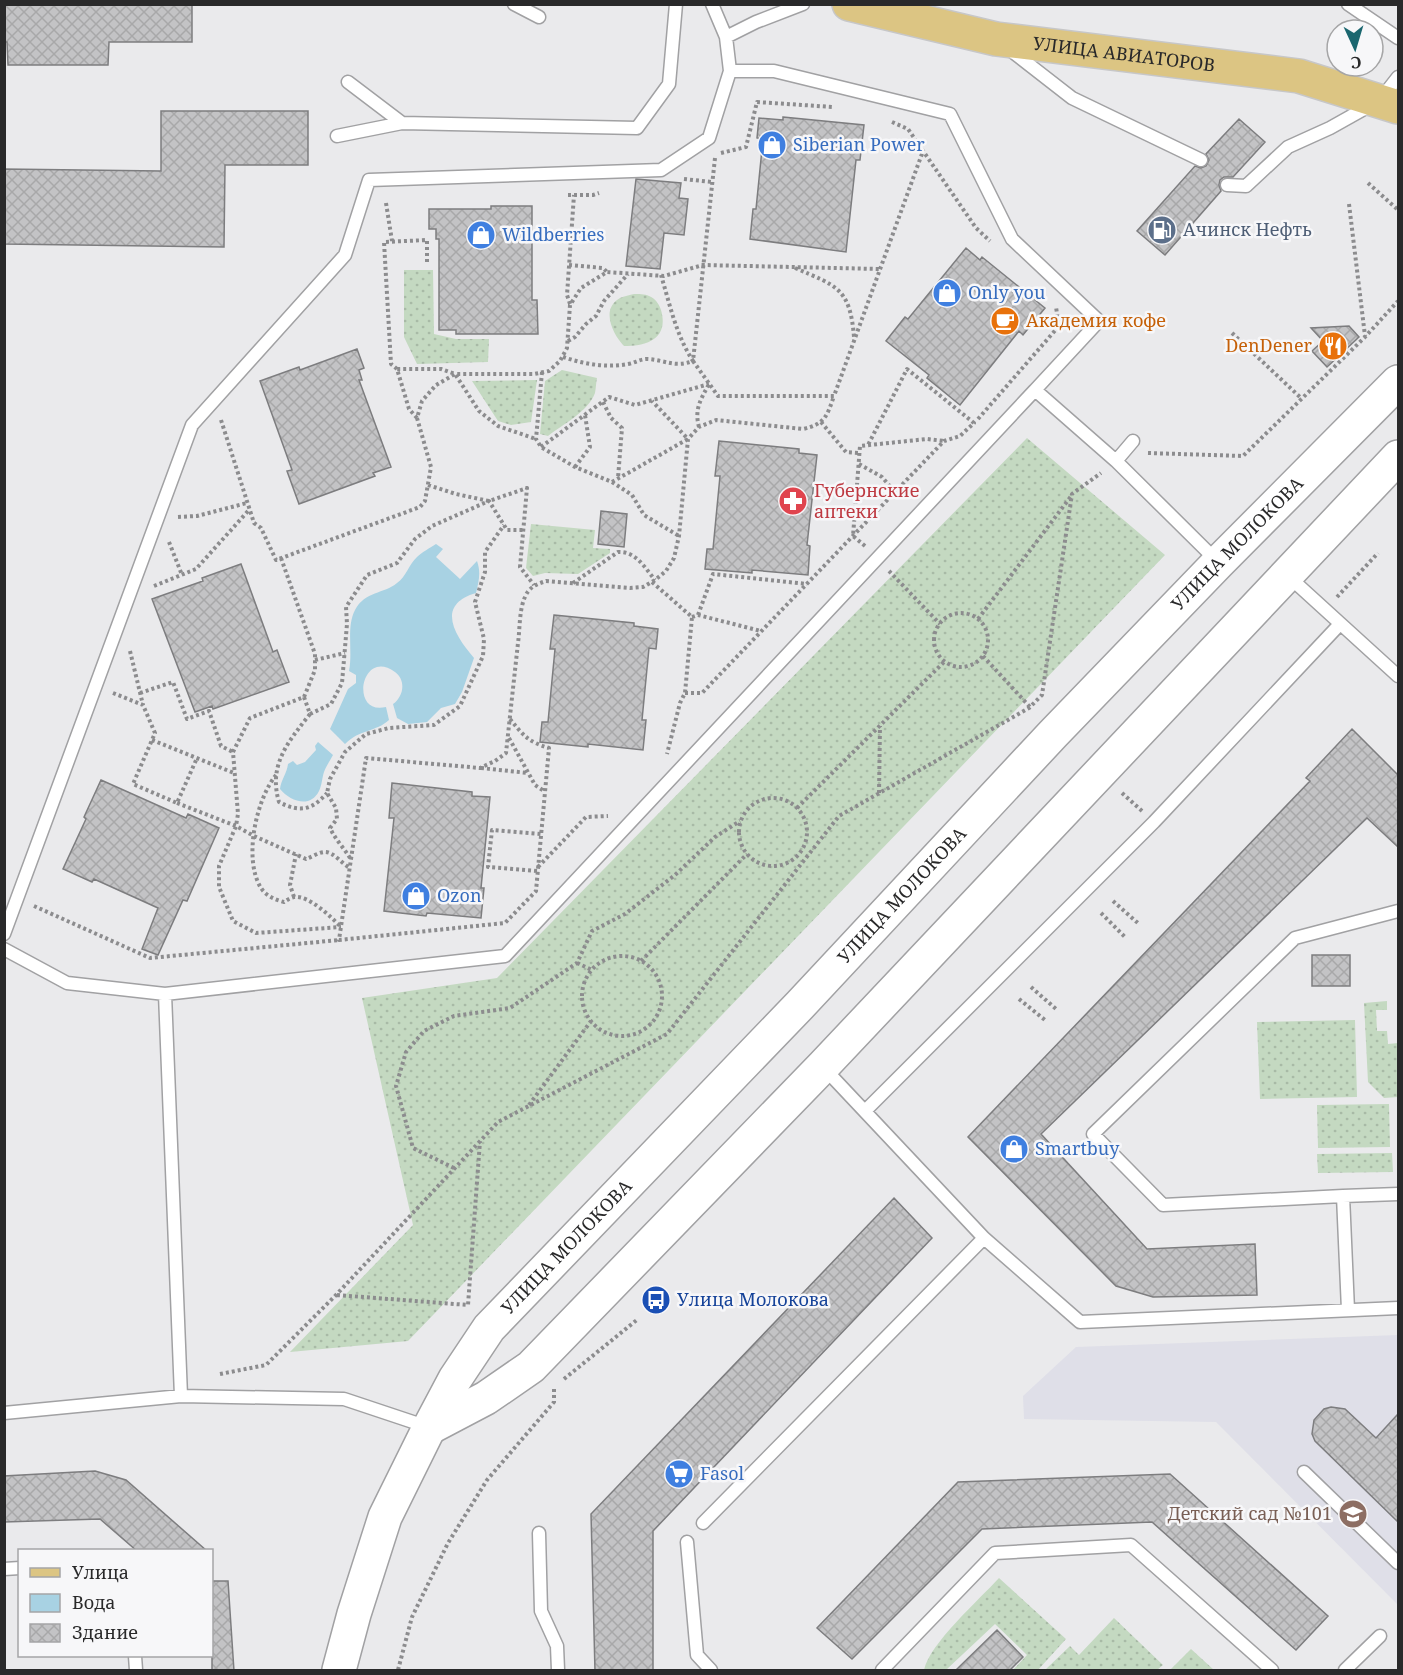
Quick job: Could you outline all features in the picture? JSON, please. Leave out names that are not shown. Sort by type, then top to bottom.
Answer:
[{"type":"main road","name":"УЛИЦА АВИАТОРОВ","points":[[849,4],[996,39],[1299,76],[1392,94]]},
{"type":"street","name":"УЛИЦА МОЛОКОВА","points":[[339,1671],[354,1614],[385,1517],[455,1379],[489,1328],[795,1010],[1053,734],[1398,381]]},
{"type":"street","points":[[429,1428],[486,1398],[531,1367],[823,1066],[1398,457]]},
{"type":"lane","points":[[514,4],[539,17]]},
{"type":"lane","points":[[337,136],[402,123],[637,128],[669,84],[676,4]]},
{"type":"lane","points":[[4,934],[192,425],[345,255],[369,180],[632,170],[658,175],[709,138],[730,71],[726,37],[712,4]]},
{"type":"lane","points":[[726,37],[756,22],[803,4]]},
{"type":"lane","points":[[1348,4],[1398,38]]},
{"type":"lane","points":[[996,39],[1072,98],[1201,160]]},
{"type":"lane","points":[[4,949],[67,983],[165,994],[505,956],[1099,321],[1012,239],[950,114],[774,71],[730,71]]},
{"type":"lane","points":[[348,82],[402,123]]},
{"type":"lane","points":[[1227,185],[1246,186],[1288,147],[1330,128],[1392,94]]},
{"type":"lane","points":[[1035,390],[1120,457],[1218,563]]},
{"type":"lane","points":[[1120,457],[1133,441]]},
{"type":"lane","points":[[1286,574],[1398,676]]},
{"type":"lane","points":[[865,1111],[1154,822],[1341,624]]},
{"type":"lane","points":[[1398,911],[1295,938],[1093,1134],[1163,1205],[1398,1194]]},
{"type":"lane","points":[[165,994],[181,1396]]},
{"type":"lane","points":[[823,1066],[984,1238],[1080,1322],[1398,1308]]},
{"type":"lane","points":[[1344,1196],[1348,1310]]},
{"type":"lane","points":[[703,1522],[984,1238]]},
{"type":"lane","points":[[4,1413],[181,1396],[344,1400],[429,1428]]},
{"type":"lane","points":[[1304,1472],[1398,1563]]},
{"type":"lane","points":[[539,1533],[541,1611],[557,1646],[558,1671]]},
{"type":"lane","points":[[687,1542],[697,1655],[711,1671]]},
{"type":"lane","points":[[882,1671],[995,1553],[1131,1545],[1272,1671]]},
{"type":"lane","points":[[1345,1671],[1380,1636]]},
{"type":"path","points":[[693,361],[715,154],[746,147],[757,102],[839,108]]},
{"type":"path","points":[[890,121],[908,129],[976,228],[994,244]]},
{"type":"path","points":[[612,482],[688,439],[699,427],[716,420],[803,429],[814,427],[826,418],[923,150]]},
{"type":"path","points":[[562,195],[593,195],[631,183],[632,170]]},
{"type":"path","points":[[1368,183],[1398,210]]},
{"type":"path","points":[[382,208],[390,195]]},
{"type":"path","points":[[427,266],[427,240],[384,242],[390,364],[397,369],[441,369],[454,374],[534,374],[549,370],[563,357],[567,348],[570,305],[567,295],[574,195]]},
{"type":"path","points":[[386,203],[392,241]]},
{"type":"path","points":[[1349,204],[1365,337]]},
{"type":"path","points":[[569,265],[603,268],[607,272]]},
{"type":"path","points":[[570,305],[581,288],[607,272],[661,275],[703,265],[880,269]]},
{"type":"path","points":[[792,267],[835,287],[847,299],[852,316],[854,341]]},
{"type":"path","points":[[567,341],[575,337],[596,316],[604,301],[628,273]]},
{"type":"path","points":[[661,275],[684,347],[718,396],[834,396]]},
{"type":"path","points":[[854,536],[860,446],[927,439],[944,441],[960,436],[1059,326],[1055,301]]},
{"type":"path","points":[[978,619],[1072,494],[1120,457],[1243,456],[1365,337],[1398,301]]},
{"type":"path","points":[[1232,333],[1301,398]]},
{"type":"path","points":[[563,357],[596,365],[627,364],[644,359],[674,365],[684,365],[693,361]]},
{"type":"path","points":[[214,401],[254,523],[261,528],[276,560],[420,507],[425,501],[431,467],[417,417],[409,409],[397,369]]},
{"type":"path","points":[[868,445],[907,369],[991,438]]},
{"type":"path","points":[[542,372],[536,439],[541,447],[575,467],[612,482],[632,495],[644,515],[679,536]]},
{"type":"path","points":[[417,417],[422,401],[436,385],[454,374]]},
{"type":"path","points":[[454,374],[479,411],[498,426],[536,439]]},
{"type":"path","points":[[541,447],[609,397],[635,405],[710,384]]},
{"type":"path","points":[[699,427],[696,416],[698,403],[710,384]]},
{"type":"path","points":[[480,768],[506,753],[521,616],[525,597],[534,585],[546,581],[630,588],[644,587],[666,571],[674,558],[679,536],[688,439],[652,401]]},
{"type":"path","points":[[603,402],[611,418],[622,428],[618,478]]},
{"type":"path","points":[[575,467],[590,447],[585,415]]},
{"type":"path","points":[[821,422],[846,452],[859,453]]},
{"type":"path","points":[[685,693],[702,693],[944,441]]},
{"type":"path","points":[[859,464],[882,477],[895,492]]},
{"type":"path","points":[[428,485],[489,501],[507,530],[523,530]]},
{"type":"path","points":[[504,525],[485,552],[485,572],[475,602],[484,639],[483,656],[460,706],[434,725],[389,728],[366,734],[345,752],[330,779],[327,793],[317,804],[305,809],[288,807],[279,802],[274,786],[277,767],[287,744],[310,714],[331,704],[342,683],[346,608],[367,575],[396,563],[415,539],[432,526],[489,501],[527,488],[520,567],[534,585]]},
{"type":"path","points":[[220,1374],[266,1365],[336,1295],[498,1122],[667,1034],[839,816],[1029,708],[1042,695],[1072,494]]},
{"type":"path","points":[[178,506],[174,517],[197,516],[247,503]]},
{"type":"path","points":[[152,578],[148,588],[196,569],[249,509]]},
{"type":"path","points":[[854,536],[940,624]]},
{"type":"path","points":[[163,547],[167,537],[182,574]]},
{"type":"path","points":[[573,583],[618,552],[626,552],[640,560],[654,581],[692,617]]},
{"type":"path","points":[[1325,608],[1378,554]]},
{"type":"path","points":[[281,558],[315,654],[315,670],[304,697],[310,714]]},
{"type":"path","points":[[698,615],[713,574],[807,584]]},
{"type":"path","points":[[960,613],[970,614],[978,619],[987,633],[988,641],[983,656],[977,662],[962,667],[953,666],[945,661],[938,654],[935,646],[935,636],[940,624],[951,615],[960,613]]},
{"type":"path","points":[[692,617],[698,615],[762,631]]},
{"type":"path","points":[[667,755],[680,703],[685,693],[692,617]]},
{"type":"path","points":[[126,656],[129,647],[143,705],[155,734],[133,784],[236,826],[306,859],[323,852],[330,854],[342,865],[350,868]]},
{"type":"path","points":[[315,660],[345,653]]},
{"type":"path","points":[[983,656],[1029,708]]},
{"type":"path","points":[[797,808],[945,661]]},
{"type":"path","points":[[140,693],[173,682],[187,719],[209,711],[221,746],[233,752]]},
{"type":"path","points":[[116,684],[113,693],[143,705]]},
{"type":"path","points":[[304,697],[250,718],[233,752],[238,814],[236,826],[219,866],[219,887],[233,921],[256,933],[341,927]]},
{"type":"path","points":[[33,905],[150,958],[505,923],[536,891],[549,748],[534,744],[523,736],[510,719]]},
{"type":"path","points":[[879,793],[880,725]]},
{"type":"path","points":[[508,737],[535,784],[545,792]]},
{"type":"path","points":[[152,740],[234,773]]},
{"type":"path","points":[[177,803],[197,758]]},
{"type":"path","points":[[339,940],[366,758],[528,773]]},
{"type":"path","points":[[276,775],[267,786],[251,845],[255,872],[261,889],[274,899],[284,902],[294,897]]},
{"type":"path","points":[[327,793],[336,808],[337,819],[330,828],[351,859]]},
{"type":"path","points":[[776,798],[787,801],[797,808],[806,826],[806,837],[797,855],[779,865],[767,865],[747,854],[741,844],[740,821],[754,803],[776,798]]},
{"type":"path","points":[[538,870],[586,817],[607,817],[615,809]]},
{"type":"path","points":[[454,1168],[413,1148],[396,1086],[406,1052],[424,1031],[454,1016],[510,1008],[577,963],[592,931],[625,914],[675,875],[715,837],[740,821]]},
{"type":"path","points":[[538,870],[488,867],[492,830],[541,834]]},
{"type":"path","points":[[296,854],[290,885],[294,897],[320,908],[341,927]]},
{"type":"path","points":[[641,961],[747,854]]},
{"type":"path","points":[[1113,901],[1139,924]]},
{"type":"path","points":[[1101,913],[1126,938]]},
{"type":"path","points":[[615,956],[628,956],[641,961],[652,969],[659,980],[662,991],[660,1010],[650,1025],[639,1032],[614,1035],[601,1030],[591,1021],[584,1009],[582,996],[585,982],[592,970],[602,961],[615,956]]},
{"type":"path","points":[[577,963],[592,970]]},
{"type":"path","points":[[1031,987],[1056,1010]]},
{"type":"path","points":[[1019,999],[1045,1020]]},
{"type":"path","points":[[528,1106],[591,1021]]},
{"type":"path","points":[[336,1295],[468,1305],[481,1140]]},
{"type":"path","points":[[398,1671],[412,1617],[448,1543],[488,1480],[554,1402],[554,1387],[638,1319]]},
{"type":"shaded area","name":"Детский сад №101","points":[[1398,1335],[1398,1605],[1216,1422],[1024,1419],[1023,1396],[1076,1347]]},
{"type":"green space","points":[[404,270],[433,270],[434,334],[456,339],[489,339],[488,362],[417,364],[404,337]]},
{"type":"green space","points":[[634,294],[653,298],[661,310],[662,327],[659,334],[648,342],[624,346],[610,322],[611,309],[620,298]]},
{"type":"green space","points":[[562,370],[597,378],[595,393],[587,406],[575,417],[548,436],[540,434],[545,381]]},
{"type":"green space","points":[[537,380],[531,422],[511,425],[498,421],[472,381]]},
{"type":"green space","points":[[1027,438],[1165,555],[408,1341],[290,1352],[413,1225],[362,998],[497,978]]},
{"type":"green space","points":[[531,524],[595,530],[593,548],[610,549],[610,553],[578,574],[545,573],[533,576],[526,568]]},
{"type":"green space","points":[[1387,1001],[1387,1010],[1376,1010],[1377,1031],[1387,1031],[1388,1044],[1398,1043],[1398,1097],[1384,1098],[1368,1082],[1364,1003]]},
{"type":"green space","points":[[1355,1020],[1357,1097],[1260,1099],[1257,1022]]},
{"type":"green space","points":[[1389,1104],[1390,1147],[1318,1148],[1317,1105]]},
{"type":"green space","points":[[1392,1153],[1393,1172],[1318,1173],[1317,1154]]},
{"type":"green space","points":[[999,1578],[1066,1639],[1038,1670],[1013,1670],[1027,1655],[995,1624],[946,1670],[924,1670],[935,1647]]},
{"type":"green space","points":[[1114,1618],[1163,1665],[1157,1670],[1045,1670],[1070,1646],[1079,1655]]},
{"type":"green space","points":[[1191,1649],[1214,1670],[1170,1670]]},
{"type":"water","points":[[436,544],[443,549],[436,557],[460,579],[477,561],[479,569],[476,593],[463,598],[452,613],[455,631],[474,658],[462,692],[455,704],[441,708],[427,722],[408,724],[397,718],[393,704],[400,697],[402,688],[399,675],[383,667],[374,668],[367,674],[364,693],[367,702],[374,707],[386,707],[389,720],[345,744],[330,729],[348,689],[356,683],[356,675],[349,671],[350,632],[355,610],[364,599],[397,583],[417,557]]},
{"type":"water","points":[[318,742],[333,755],[325,770],[320,789],[311,800],[294,800],[280,789],[288,764],[293,761],[297,765],[305,762],[316,750],[315,746]]},
{"type":"building","points":[[4,4],[192,4],[192,42],[109,42],[108,65],[8,65],[7,42],[4,42]]},
{"type":"building","points":[[161,111],[308,111],[308,165],[225,165],[224,247],[4,244],[4,169],[161,171]]},
{"type":"building","points":[[783,117],[864,125],[860,160],[856,160],[846,252],[750,239],[753,209],[756,209],[763,139],[757,138],[759,118],[783,120]]},
{"type":"building","points":[[1239,119],[1265,142],[1233,177],[1224,177],[1220,180],[1221,191],[1165,255],[1137,231],[1195,166],[1201,168],[1206,166],[1209,160],[1206,154]]},
{"type":"building","points":[[636,179],[681,183],[679,198],[688,199],[684,235],[664,233],[660,269],[626,266]]},
{"type":"building","points":[[491,206],[532,206],[532,300],[537,300],[538,334],[456,334],[456,330],[439,330],[439,239],[436,239],[436,229],[429,229],[429,209],[491,209]]},
{"type":"building","points":[[966,248],[980,260],[982,257],[1045,308],[1023,335],[1019,331],[960,405],[927,378],[929,375],[886,341],[905,317],[908,319]]},
{"type":"building","name":"DenDener","points":[[1349,326],[1359,337],[1327,367],[1312,351],[1323,341],[1311,328]]},
{"type":"building","points":[[357,349],[364,368],[359,370],[362,380],[359,380],[391,467],[373,473],[375,476],[299,504],[287,471],[292,470],[260,381],[299,367],[300,370]]},
{"type":"building","points":[[719,441],[799,449],[799,453],[817,455],[807,545],[810,546],[808,575],[705,569],[707,549],[713,549],[720,476],[715,476]]},
{"type":"building","points":[[601,511],[627,514],[624,547],[598,544]]},
{"type":"building","points":[[241,564],[273,652],[277,650],[289,682],[213,709],[212,706],[195,712],[152,599],[203,581],[202,578]]},
{"type":"building","points":[[554,615],[634,623],[634,626],[658,629],[656,649],[649,648],[642,720],[646,720],[643,750],[540,742],[542,722],[548,722],[555,649],[550,649]]},
{"type":"building","points":[[1352,729],[1398,775],[1398,847],[1367,818],[1041,1134],[1147,1249],[1255,1244],[1257,1295],[1153,1297],[1116,1286],[968,1137],[1310,781],[1306,778]]},
{"type":"building","points":[[101,780],[186,818],[188,814],[219,828],[187,901],[183,900],[158,955],[142,949],[158,908],[94,879],[92,882],[63,869]]},
{"type":"building","points":[[392,783],[472,792],[472,796],[490,797],[481,888],[484,888],[481,918],[427,913],[426,916],[384,911],[394,818],[389,818]]},
{"type":"building","points":[[1312,955],[1350,955],[1350,986],[1312,986]]},
{"type":"building","points":[[894,1198],[932,1238],[653,1531],[653,1671],[595,1671],[591,1514]]},
{"type":"building","points":[[1331,1407],[1345,1409],[1376,1438],[1398,1414],[1398,1522],[1315,1441],[1312,1434],[1314,1420],[1324,1409]]},
{"type":"building","points":[[95,1471],[126,1480],[205,1549],[135,1549],[100,1519],[4,1522],[4,1476]]},
{"type":"building","points":[[1170,1474],[1328,1616],[1296,1650],[1152,1522],[982,1529],[852,1659],[817,1628],[958,1482]]},
{"type":"building","points":[[213,1581],[228,1581],[234,1671],[212,1671]]},
{"type":"building","points":[[997,1630],[1023,1657],[1009,1671],[955,1671]]},
{"type":"place","name":"Siberian Power","points":[[772,145]]},
{"type":"place","name":"Ачинск Нефть","points":[[1162,230]]},
{"type":"place","name":"Wildberries","points":[[481,235]]},
{"type":"place","name":"Only you","points":[[947,293]]},
{"type":"place","name":"Академия кофе","points":[[1005,321]]},
{"type":"place","name":"DenDener","points":[[1333,346]]},
{"type":"place","name":"Губернские аптеки","points":[[793,501]]},
{"type":"place","name":"Ozon","points":[[416,896]]},
{"type":"place","name":"Smartbuy","points":[[1014,1149]]},
{"type":"place","name":"Улица Молокова","points":[[656,1300]]},
{"type":"place","name":"Fasol","points":[[679,1474]]},
{"type":"place","name":"Детский сад №101","points":[[1353,1514]]}]
